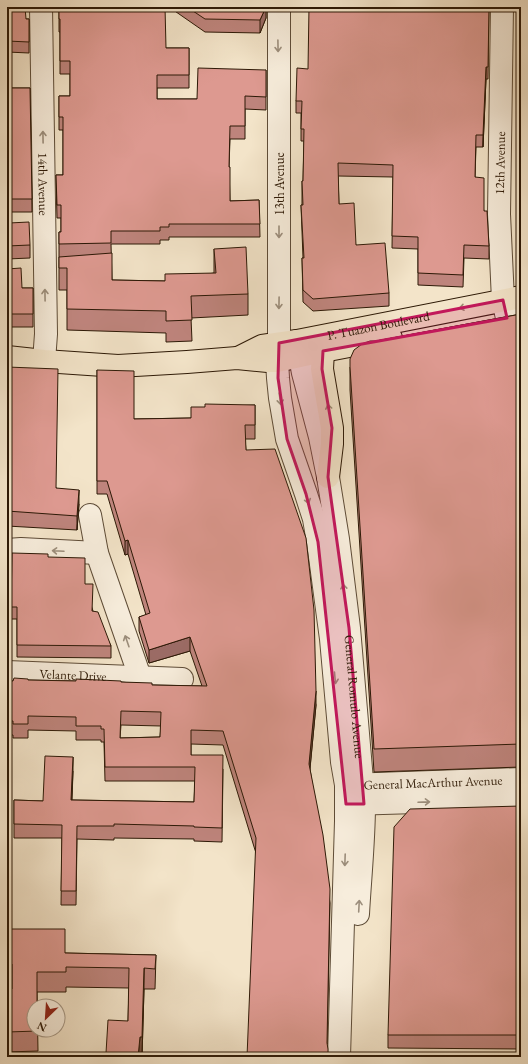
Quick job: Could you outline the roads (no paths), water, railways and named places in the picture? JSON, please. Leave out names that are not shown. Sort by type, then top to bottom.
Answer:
[{"type":"main road","name":"P. Tuazon Boulevard","points":[[7,357],[118,366],[237,358],[262,346],[288,350],[323,351],[513,307]]},
{"type":"main road","name":"P. Tuazon Boulevard","points":[[288,350],[513,307]]},
{"type":"main road","points":[[323,351],[322,369],[332,428],[332,444],[328,477]]},
{"type":"street","name":"14th Avenue","points":[[41,7],[46,334],[44,361]]},
{"type":"street","name":"13th Avenue","points":[[279,7],[288,350]]},
{"type":"street","name":"12th Avenue","points":[[502,7],[499,214],[513,307]]},
{"type":"street","name":"General Romulo Avenue","points":[[288,350],[320,437],[328,477],[338,539],[349,628],[360,761],[355,795],[346,821],[339,1057]]},
{"type":"street","name":"General Romulo Avenue","points":[[288,350],[280,398],[287,439],[314,519],[355,795],[364,827],[360,871],[352,1057]]},
{"type":"street","points":[[287,439],[292,434],[307,430],[320,437]]},
{"type":"street","points":[[90,515],[97,553],[140,677]]},
{"type":"street","points":[[7,550],[21,549],[97,553]]},
{"type":"street","name":"Velante Drive","points":[[7,672],[182,679]]},
{"type":"street","name":"General MacArthur Avenue","points":[[355,795],[466,782],[521,779]]},
{"type":"street","name":"General MacArthur Avenue","points":[[355,795],[521,799]]}]
